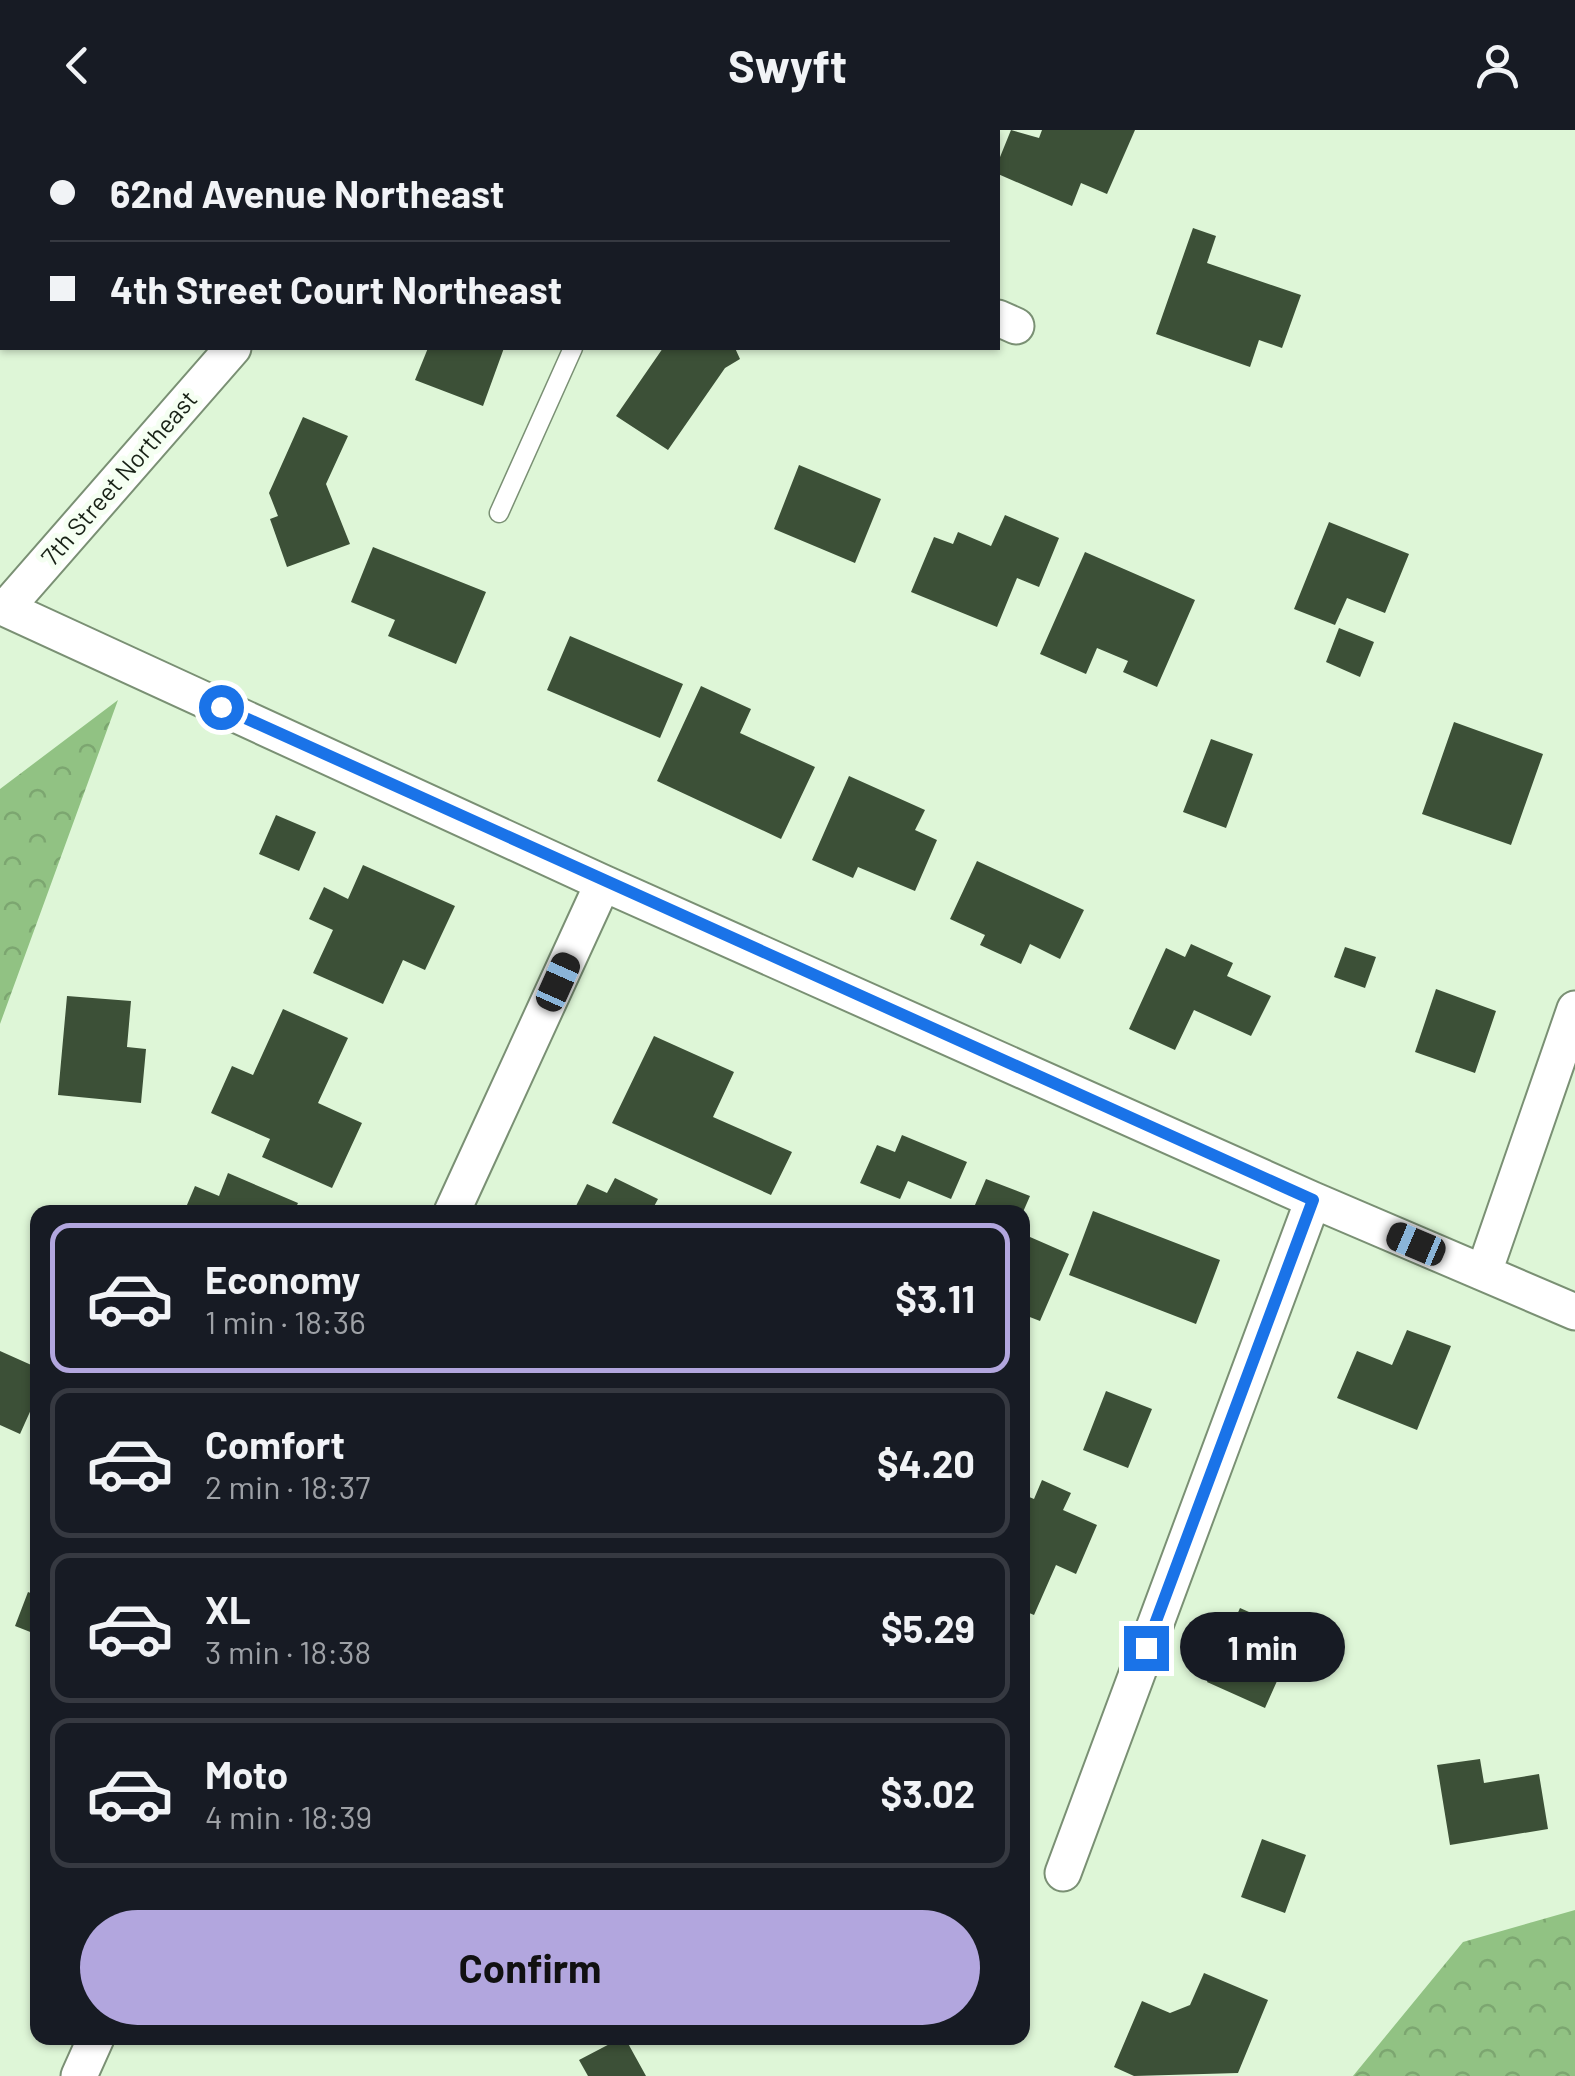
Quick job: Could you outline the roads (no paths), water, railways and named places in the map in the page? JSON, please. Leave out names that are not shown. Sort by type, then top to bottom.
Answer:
[{"type":"street","name":"7th Street Northeast","points":[[3,607],[231,350]]},
{"type":"street","points":[[3,607],[603,883],[1313,1200],[1575,1312]]},
{"type":"street","points":[[455,1205],[603,883]]},
{"type":"street","points":[[1484,1272],[1575,1009]]},
{"type":"street","points":[[1063,1873],[1313,1200]]},
{"type":"street","points":[[80,2076],[93,2045]]},
{"type":"lane","points":[[499,513],[572,350]]}]
